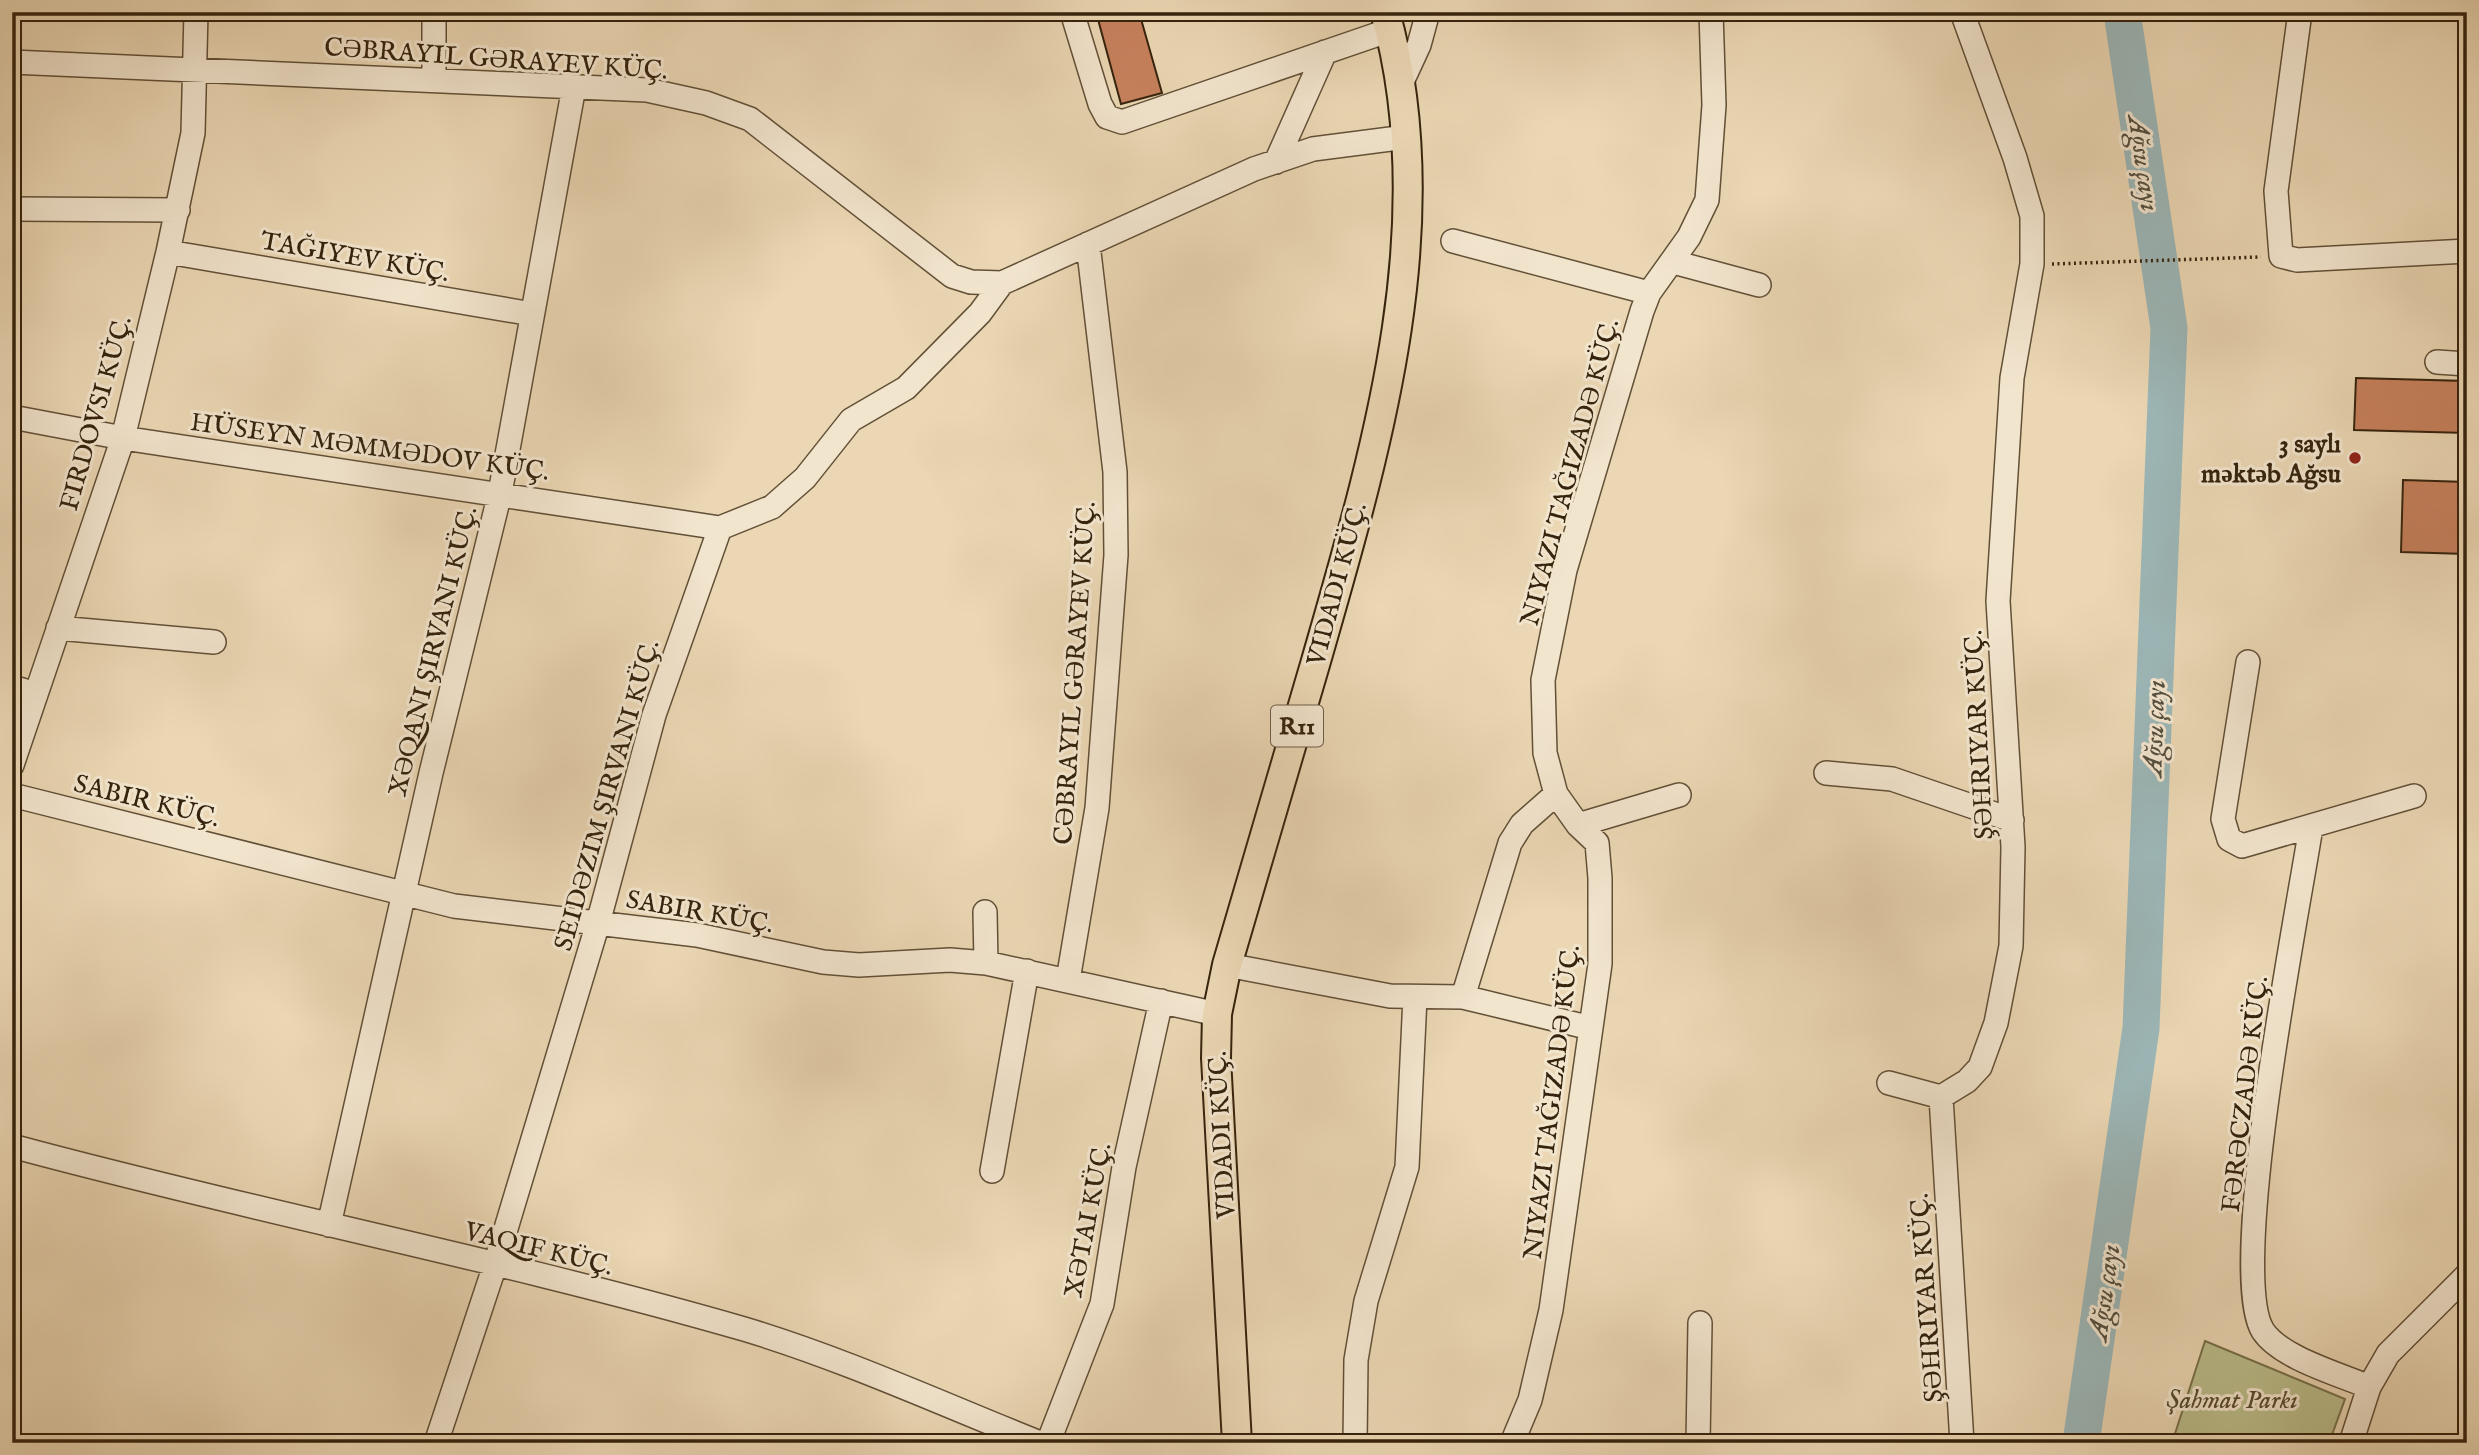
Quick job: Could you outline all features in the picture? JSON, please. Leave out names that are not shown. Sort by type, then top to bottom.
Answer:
[{"type":"main road","name":"VIDADI KÜÇ.","points":[[1237,1443],[1216,1058],[1217,1014],[1227,965],[1340,577],[1380,413],[1399,307],[1404,260],[1406,137],[1401,83],[1388,21]]},
{"type":"street","name":"FIRDOVSI KÜÇ.","points":[[12,765],[123,438],[178,210],[192,133],[196,12]]},
{"type":"street","points":[[434,12],[434,80]]},
{"type":"street","points":[[1072,12],[1100,104],[1107,117],[1122,122],[1325,52],[1388,21]]},
{"type":"street","points":[[1401,83],[1419,45],[1427,12]]},
{"type":"street","points":[[1512,1443],[1530,1400],[1552,1310],[1600,964],[1600,878],[1597,843],[1578,825],[1556,794],[1545,753],[1543,680],[1565,570],[1649,293],[1672,262],[1707,200],[1714,105],[1711,12]]},
{"type":"street","name":"ŞƏHRIYAR KÜÇ.","points":[[1962,12],[2015,158],[2032,215],[2032,264],[2012,378],[1998,601],[2011,820],[2011,946],[1996,1023],[1980,1067],[1967,1081],[1941,1097],[1962,1443]]},
{"type":"street","points":[[2300,12],[2276,191],[2281,257],[2298,260],[2467,251]]},
{"type":"street","points":[[1276,162],[1325,52]]},
{"type":"street","points":[[12,62],[647,90],[706,103],[750,119],[952,276],[971,282],[1002,283],[1276,162],[1312,149],[1406,137]]},
{"type":"street","name":"XƏQANI ŞIRVANI KÜÇ.","points":[[329,1225],[403,895],[500,493],[574,87]]},
{"type":"street","points":[[12,209],[178,210]]},
{"type":"street","points":[[1453,241],[1649,293]]},
{"type":"street","points":[[1068,980],[1097,808],[1116,555],[1115,472],[1088,244]]},
{"type":"street","points":[[168,252],[532,314]]},
{"type":"street","points":[[1672,262],[1759,285]]},
{"type":"street","points":[[720,527],[772,507],[797,486],[851,419],[906,388],[979,313],[1002,283]]},
{"type":"street","points":[[2437,362],[2467,364]]},
{"type":"street","name":"HÜSEYN MƏMMƏDOV KÜÇ.","points":[[12,417],[123,438],[720,527]]},
{"type":"street","name":"SEIDƏZIM ŞIRVANI KÜÇ.","points":[[436,1443],[495,1265],[598,923],[654,715],[720,527]]},
{"type":"street","points":[[58,628],[214,642]]},
{"type":"street","points":[[2248,662],[2223,819],[2229,839],[2242,846],[2414,796]]},
{"type":"street","points":[[12,687],[36,694]]},
{"type":"street","points":[[1826,773],[1892,779],[2011,820]]},
{"type":"street","points":[[1463,997],[1510,843],[1522,824],[1556,794]]},
{"type":"street","name":"SABIR KÜÇ.","points":[[12,795],[454,906],[697,935],[823,962],[859,965],[950,960],[986,963],[1217,1014]]},
{"type":"street","points":[[1578,825],[1679,795]]},
{"type":"street","name":"FƏRƏCZADƏ KÜÇ.","points":[[2311,827],[2259,1158],[2252,1285],[2262,1329],[2278,1348],[2370,1387]]},
{"type":"street","points":[[985,912],[986,963]]},
{"type":"street","points":[[1227,965],[1390,996],[1463,997],[1591,1028]]},
{"type":"street","points":[[992,1171],[1027,971]]},
{"type":"street","points":[[1355,1443],[1356,1360],[1366,1301],[1407,1167],[1415,997]]},
{"type":"street","name":"XƏTAI KÜÇ.","points":[[1048,1443],[1102,1304],[1125,1167],[1161,1001]]},
{"type":"street","points":[[1889,1083],[1941,1097]]},
{"type":"street","name":"VAQIF KÜÇ.","points":[[12,1146],[150,1184],[495,1265],[746,1330],[1040,1443]]},
{"type":"street","points":[[2351,1443],[2370,1387],[2388,1354],[2467,1275]]},
{"type":"street","points":[[1698,1443],[1700,1323]]},
{"type":"path","points":[[2032,264],[2247,258]]},
{"type":"green space","name":"Şahmat Parkı","points":[[2205,1341],[2345,1399],[2329,1443],[2172,1443]]},
{"type":"building","points":[[1096,12],[1139,12],[1162,93],[1121,104]]},
{"type":"building","points":[[2356,378],[2467,381],[2467,433],[2354,430]]},
{"type":"building","points":[[2403,480],[2467,482],[2467,644],[2462,644],[2466,554],[2401,552]]},
{"type":"waterway","name":"Ağsu çayı","points":[[2081,1443],[2141,1028],[2169,328],[2122,12]]},
{"type":"place","name":"3 saylı məktəb Ağsu","points":[[2355,458]]}]
